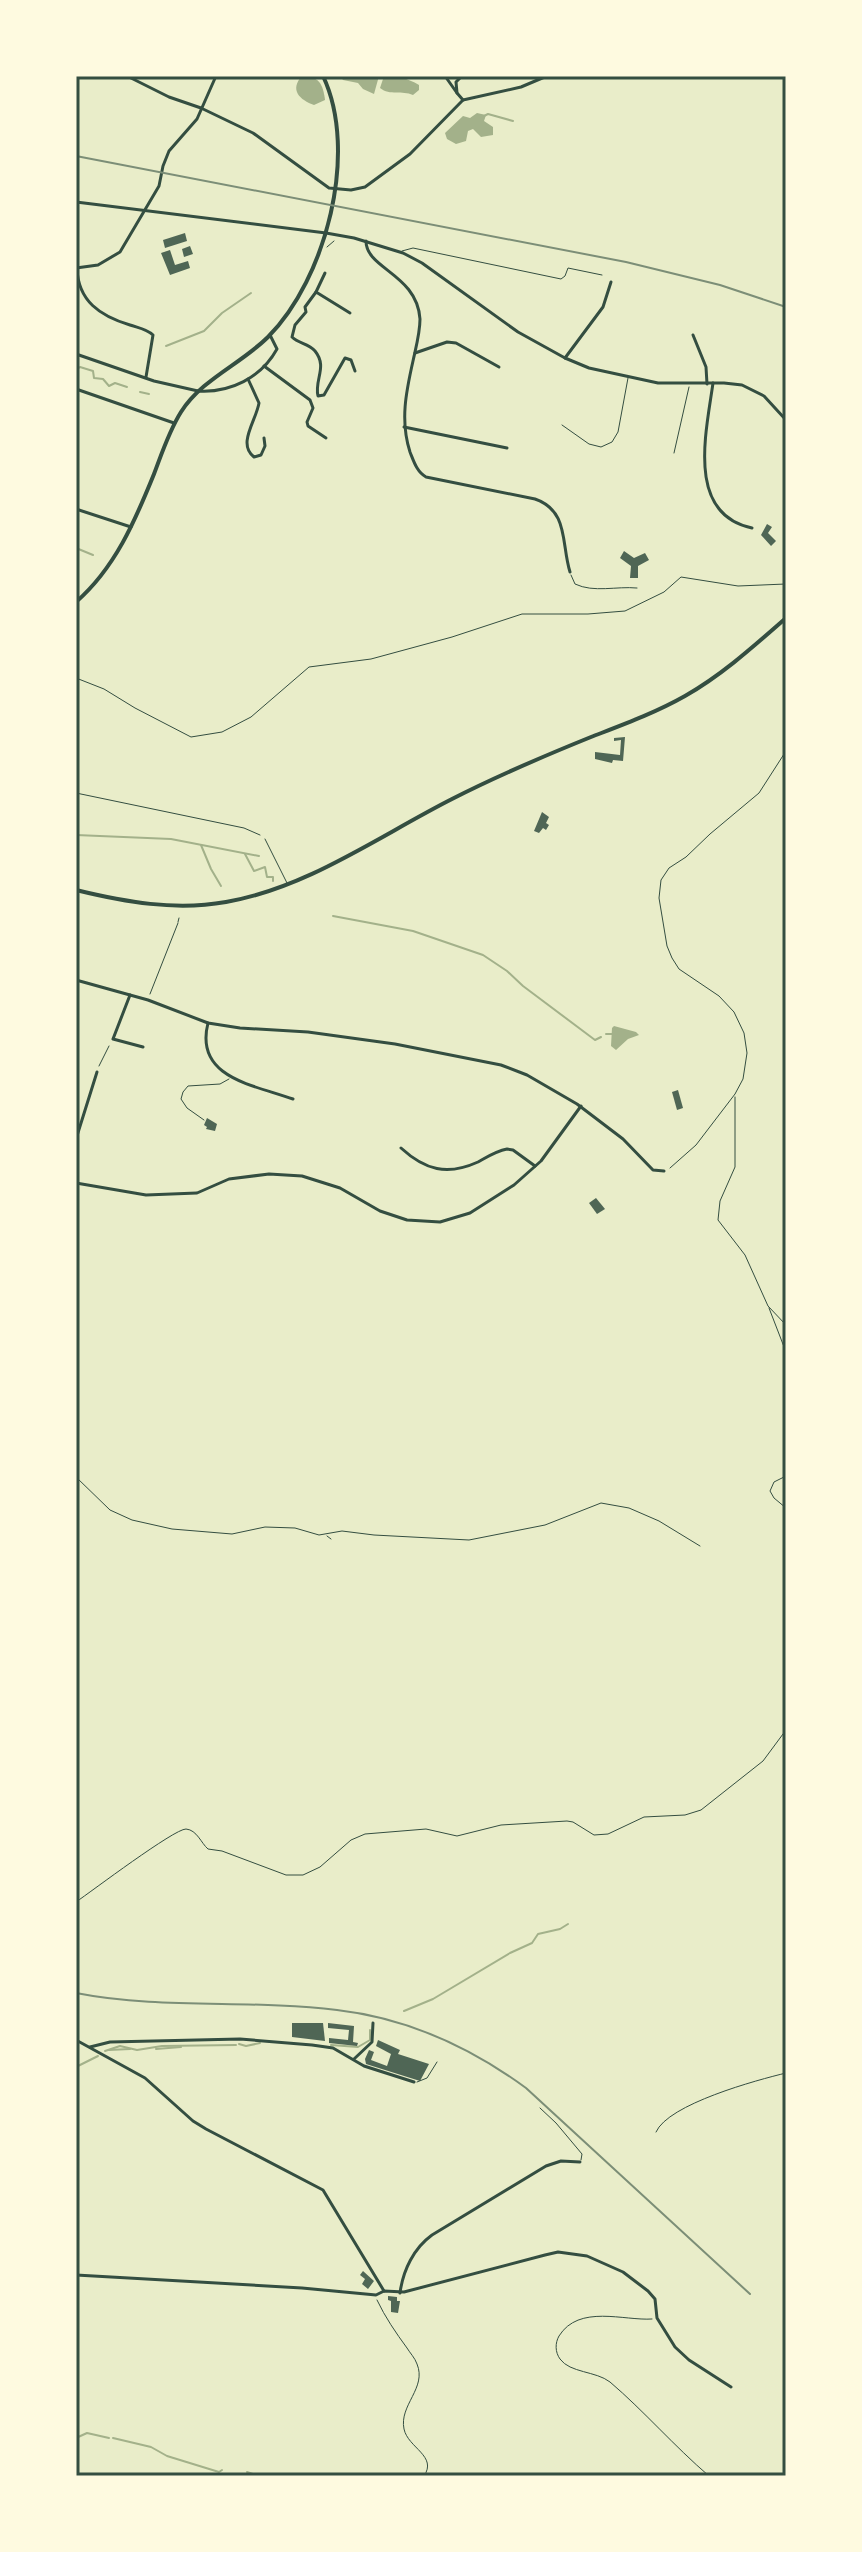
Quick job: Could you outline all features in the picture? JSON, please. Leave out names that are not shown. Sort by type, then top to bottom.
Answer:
[{"type":"main road","points":[[76,602],[106,569],[131,527],[175,423],[187,404],[198,391],[270,335],[297,302],[315,266],[326,233],[334,190],[337,133],[335,110],[323,76]]},
{"type":"main road","points":[[76,890],[128,901],[185,906],[240,899],[287,884],[506,774],[671,704],[715,678],[786,618]]},
{"type":"street","points":[[127,76],[253,133],[334,190],[358,190],[372,183],[418,147],[463,100],[521,87],[547,76]]},
{"type":"street","points":[[146,377],[153,335],[148,330],[115,320],[88,303],[80,288],[77,268],[98,265],[115,257],[159,186],[169,151],[197,119],[216,76]]},
{"type":"street","points":[[445,76],[463,100]]},
{"type":"street","points":[[457,93],[456,82],[462,76]]},
{"type":"street","points":[[76,202],[326,233],[366,241],[422,263],[518,332],[565,358],[589,368],[658,383],[739,385],[755,390],[771,401],[786,420]]},
{"type":"street","points":[[366,241],[370,255],[413,294],[420,320],[405,399],[404,427],[409,449],[422,475],[535,499],[551,506],[559,519],[570,572]]},
{"type":"street","points":[[325,273],[305,307],[306,312],[295,325],[292,337],[312,348],[320,360],[318,396],[324,395],[345,358],[351,360],[355,371]]},
{"type":"street","points":[[565,358],[603,307],[611,282]]},
{"type":"street","points":[[316,292],[350,313]]},
{"type":"street","points":[[297,302],[305,307]]},
{"type":"street","points":[[76,354],[198,391],[226,390],[248,379],[264,366],[277,349],[270,335]]},
{"type":"street","points":[[693,335],[706,367],[707,384]]},
{"type":"street","points":[[415,353],[447,342],[456,343],[499,367]]},
{"type":"street","points":[[264,366],[310,400],[313,408],[308,426],[326,438]]},
{"type":"street","points":[[248,379],[259,403],[245,443],[247,452],[254,457],[261,455],[264,452],[264,438]]},
{"type":"street","points":[[713,383],[706,442],[709,494],[721,514],[752,528]]},
{"type":"street","points":[[76,389],[175,423]]},
{"type":"street","points":[[404,427],[507,448]]},
{"type":"street","points":[[76,509],[131,527]]},
{"type":"street","points":[[76,980],[148,1000],[208,1023],[395,1044],[501,1065],[527,1075],[581,1106],[623,1139],[653,1170],[664,1171]]},
{"type":"street","points":[[130,995],[113,1039],[143,1047]]},
{"type":"street","points":[[208,1023],[205,1047],[222,1073],[293,1099]]},
{"type":"street","points":[[76,1139],[97,1072]]},
{"type":"street","points":[[76,1183],[146,1195],[184,1194],[197,1193],[229,1179],[269,1174],[302,1176],[340,1188],[380,1211],[407,1220],[440,1222],[460,1217],[486,1204],[535,1166],[581,1106]]},
{"type":"street","points":[[401,1148],[421,1164],[443,1170],[461,1168],[507,1149],[535,1166]]},
{"type":"street","points":[[354,2059],[372,2042],[373,2023]]},
{"type":"street","points":[[90,2047],[110,2042],[249,2039],[325,2047],[339,2051],[364,2066],[414,2082]]},
{"type":"street","points":[[76,2040],[145,2078],[193,2121],[323,2190],[384,2291]]},
{"type":"street","points":[[400,2293],[411,2260],[420,2245],[432,2235],[546,2166],[561,2161],[580,2162]]},
{"type":"street","points":[[76,2275],[376,2295],[384,2291],[400,2293],[545,2255],[570,2253],[604,2262],[638,2282],[655,2299],[657,2318],[681,2353],[731,2387]]},
{"type":"lane","points":[[400,252],[413,248],[561,279],[568,268],[602,275]]},
{"type":"lane","points":[[562,425],[589,444],[601,447],[612,442],[618,432],[628,378]]},
{"type":"lane","points":[[674,453],[690,384]]},
{"type":"lane","points":[[570,572],[575,584],[583,588],[637,588]]},
{"type":"lane","points":[[265,839],[287,884]]},
{"type":"lane","points":[[204,1120],[187,1108],[181,1099],[183,1092],[188,1086],[220,1084],[231,1077]]},
{"type":"lane","points":[[414,2082],[427,2078],[437,2062]]},
{"type":"lane","points":[[540,2108],[579,2149],[582,2154],[580,2162]]},
{"type":"path","points":[[329,248],[334,241]]},
{"type":"path","points":[[76,678],[104,689],[191,737],[222,732],[251,717],[309,667],[371,659],[522,614],[625,611],[664,592],[681,577],[738,586],[786,584]]},
{"type":"path","points":[[664,1171],[675,1166],[696,1145],[735,1094],[746,1066],[746,1040],[728,1005],[679,969],[672,958],[665,936],[659,888],[661,880],[669,868],[686,857],[759,793],[786,751]]},
{"type":"path","points":[[76,793],[244,828],[265,839]]},
{"type":"path","points":[[148,1000],[182,911]]},
{"type":"path","points":[[97,1072],[113,1039]]},
{"type":"path","points":[[735,1094],[735,1167],[720,1201],[718,1220],[745,1255],[786,1352]]},
{"type":"path","points":[[768,1306],[786,1325]]},
{"type":"path","points":[[786,1476],[774,1482],[770,1491],[786,1508]]},
{"type":"path","points":[[76,1477],[110,1510],[158,1528],[232,1534],[265,1527],[295,1528],[325,1534],[342,1531],[469,1540],[559,1521],[601,1503],[629,1508],[659,1521],[700,1546]]},
{"type":"path","points":[[325,1534],[331,1539]]},
{"type":"path","points":[[76,1902],[166,1837],[186,1829],[194,1832],[208,1849],[222,1851],[286,1875],[303,1875],[320,1867],[351,1840],[365,1834],[426,1829],[457,1836],[501,1825],[567,1821],[600,1835],[644,1817],[694,1814],[763,1761],[786,1730]]},
{"type":"path","points":[[656,2132],[661,2123],[690,2106],[738,2086],[786,2073]]},
{"type":"path","points":[[376,2295],[418,2365],[418,2387],[407,2406],[404,2423],[406,2435],[428,2463],[429,2469],[424,2476]]},
{"type":"path","points":[[657,2318],[606,2316],[583,2319],[562,2331],[556,2342],[556,2351],[567,2365],[608,2381],[709,2476]]},
{"type":"shaded area","points":[[302,76],[319,82],[325,100],[314,105],[298,94],[296,86]]},
{"type":"shaded area","points":[[340,76],[379,76],[374,94]]},
{"type":"shaded area","points":[[384,76],[410,81],[419,85],[419,90],[413,95],[384,90],[380,88]]},
{"type":"shaded area","points":[[477,113],[486,115],[484,121],[493,127],[493,135],[481,137],[473,129],[468,131],[466,141],[456,144],[447,139],[445,133],[463,116],[470,118]]},
{"type":"shaded area","points":[[614,1026],[639,1035],[628,1039],[616,1050],[611,1046]]},
{"type":"building","points":[[185,233],[187,241],[165,248],[163,240]]},
{"type":"building","points":[[190,246],[193,254],[184,257],[182,249]]},
{"type":"building","points":[[170,250],[175,265],[188,261],[190,268],[170,275],[161,253]]},
{"type":"building","points":[[767,524],[772,527],[768,533],[776,541],[771,546],[761,535]]},
{"type":"building","points":[[624,551],[634,558],[645,553],[649,560],[638,566],[638,578],[630,578],[631,566],[620,558]]},
{"type":"building","points":[[625,737],[623,761],[613,760],[612,763],[595,759],[595,752],[620,755],[621,740],[614,741],[614,738]]},
{"type":"building","points":[[542,812],[549,817],[546,823],[549,825],[539,833],[534,831]]},
{"type":"building","points":[[678,1090],[683,1108],[677,1110],[672,1092]]},
{"type":"building","points":[[207,1118],[217,1124],[215,1131],[206,1129]]},
{"type":"building","points":[[596,1198],[605,1209],[597,1214],[589,1203]]},
{"type":"building","points":[[292,2023],[323,2023],[325,2041],[292,2037]]},
{"type":"building","points":[[328,2023],[354,2026],[353,2042],[358,2043],[357,2046],[329,2043],[329,2038],[348,2040],[349,2030],[328,2028]]},
{"type":"building","points":[[378,2040],[400,2050],[398,2054],[429,2064],[420,2081],[366,2064],[369,2050],[374,2052],[371,2060],[387,2066],[391,2054],[376,2046]]},
{"type":"building","points":[[363,2271],[374,2281],[368,2289],[362,2284],[365,2279],[360,2275]]},
{"type":"building","points":[[388,2296],[397,2297],[400,2301],[398,2313],[391,2312]]},
{"type":"waterway","points":[[484,116],[488,114],[513,121]]},
{"type":"waterway","points":[[166,346],[204,331],[222,313],[251,293]]},
{"type":"waterway","points":[[76,370],[80,367],[93,371],[94,378],[103,379],[109,386],[115,383],[127,387]]},
{"type":"waterway","points":[[140,392],[149,394]]},
{"type":"waterway","points":[[76,548],[93,555]]},
{"type":"waterway","points":[[76,835],[171,839],[259,856]]},
{"type":"waterway","points":[[201,845],[221,886]]},
{"type":"waterway","points":[[245,854],[254,871],[265,867],[267,877],[273,877],[273,881]]},
{"type":"waterway","points":[[333,916],[413,931],[483,955],[595,1040],[601,1037]]},
{"type":"waterway","points":[[606,1034],[612,1034]]},
{"type":"waterway","points":[[404,2011],[433,1999],[532,1943],[538,1934],[568,1924]]},
{"type":"waterway","points":[[331,2045],[358,2047],[370,2040],[370,2030]]},
{"type":"waterway","points":[[239,2044],[260,2043]]},
{"type":"waterway","points":[[105,2051],[120,2046],[137,2050],[162,2046],[236,2045]]},
{"type":"waterway","points":[[156,2049],[181,2047]]},
{"type":"waterway","points":[[109,2050],[130,2049]]},
{"type":"waterway","points":[[76,2067],[98,2056]]},
{"type":"waterway","points":[[76,2438],[87,2433],[109,2438]]},
{"type":"waterway","points":[[113,2438],[151,2447],[167,2456],[219,2472],[222,2470]]},
{"type":"waterway","points":[[247,2472],[259,2476]]},
{"type":"railway","points":[[76,156],[626,262],[720,285],[786,307]]},
{"type":"railway","points":[[76,1993],[141,2001],[337,2010],[413,2027],[460,2047],[526,2088],[750,2294]]}]
